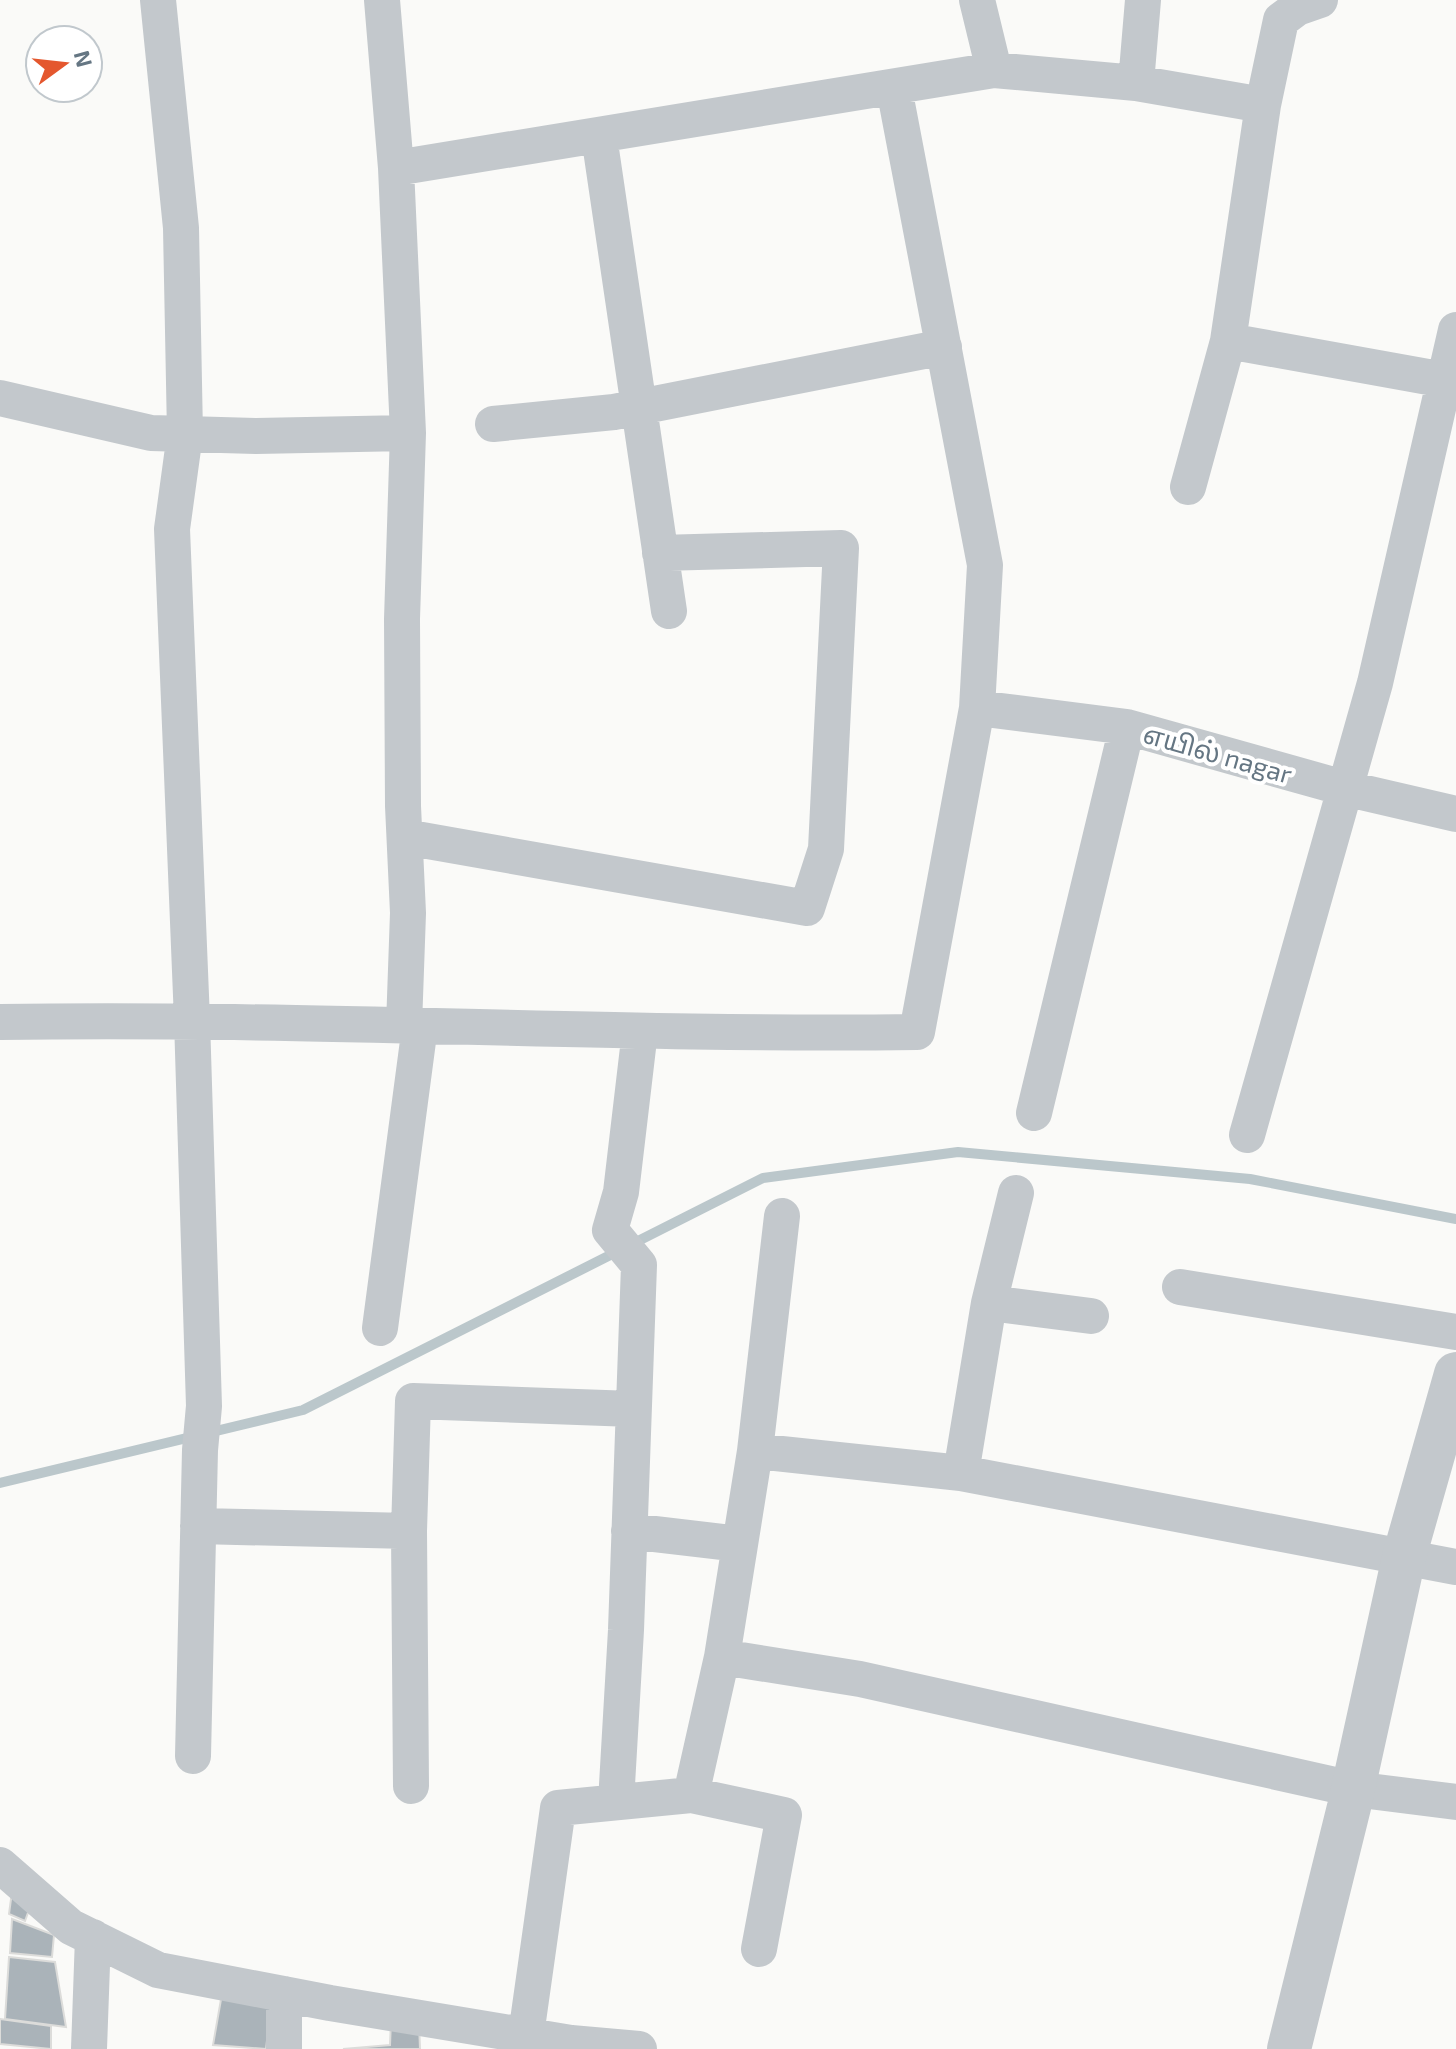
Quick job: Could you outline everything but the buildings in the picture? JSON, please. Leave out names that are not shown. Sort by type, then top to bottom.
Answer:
[{"type":"street","points":[[158,0],[181,228],[185,434],[172,529],[204,1406],[200,1450],[193,1756]]},
{"type":"street","points":[[380,1328],[412,1026],[402,619],[408,433],[396,168],[382,0]]},
{"type":"street","points":[[977,0],[994,70]]},
{"type":"street","points":[[1136,83],[1143,0]]},
{"type":"street","points":[[1188,487],[1228,341],[1263,105],[1281,20],[1297,8],[1320,0]]},
{"type":"street","points":[[396,168],[994,70],[1136,83],[1263,105]]},
{"type":"street","points":[[0,1022],[192,1020],[775,1034],[917,1032],[977,708],[985,565],[894,88]]},
{"type":"street","points":[[599,136],[669,611]]},
{"type":"street","points":[[1247,1135],[1375,683],[1450,380],[1456,330]]},
{"type":"street","points":[[1228,341],[1450,380]]},
{"type":"street","points":[[493,424],[638,408],[944,347]]},
{"type":"street","points":[[0,398],[151,433],[256,436],[408,433]]},
{"type":"street","points":[[405,837],[807,908],[826,849],[841,548],[660,553]]},
{"type":"street","name":"எயில் nagar","points":[[977,708],[1127,727],[1344,788],[1456,814]]},
{"type":"street","points":[[1034,1113],[1127,727]]},
{"type":"street","points":[[616,1802],[639,1265],[610,1230],[621,1192],[640,1031]]},
{"type":"street","points":[[961,1473],[989,1303],[1016,1193]]},
{"type":"street","points":[[691,1795],[722,1657],[755,1451],[782,1216]]},
{"type":"street","points":[[1180,1287],[1456,1332]]},
{"type":"street","points":[[989,1303],[1091,1316]]},
{"type":"street","points":[[1289,2049],[1353,1789],[1404,1557],[1456,1374]]},
{"type":"street","points":[[411,1786],[409,1531],[413,1401],[633,1409]]},
{"type":"street","points":[[755,1451],[961,1473],[1456,1567]]},
{"type":"street","points":[[198,1526],[409,1531]]},
{"type":"street","points":[[629,1531],[740,1544]]},
{"type":"street","points":[[722,1657],[860,1679],[1353,1789],[1456,1802]]},
{"type":"street","points":[[526,2035],[558,1808],[691,1795],[784,1815],[759,1949]]},
{"type":"street","points":[[0,1865],[71,1927],[158,1970],[284,1994],[444,2035],[526,2035],[571,2046],[639,2049]]},
{"type":"street","points":[[89,2049],[93,1937]]},
{"type":"street","points":[[284,1994],[284,2049]]},
{"type":"waterway","points":[[0,1483],[303,1410],[763,1178],[958,1152],[1250,1179],[1456,1219]]}]
